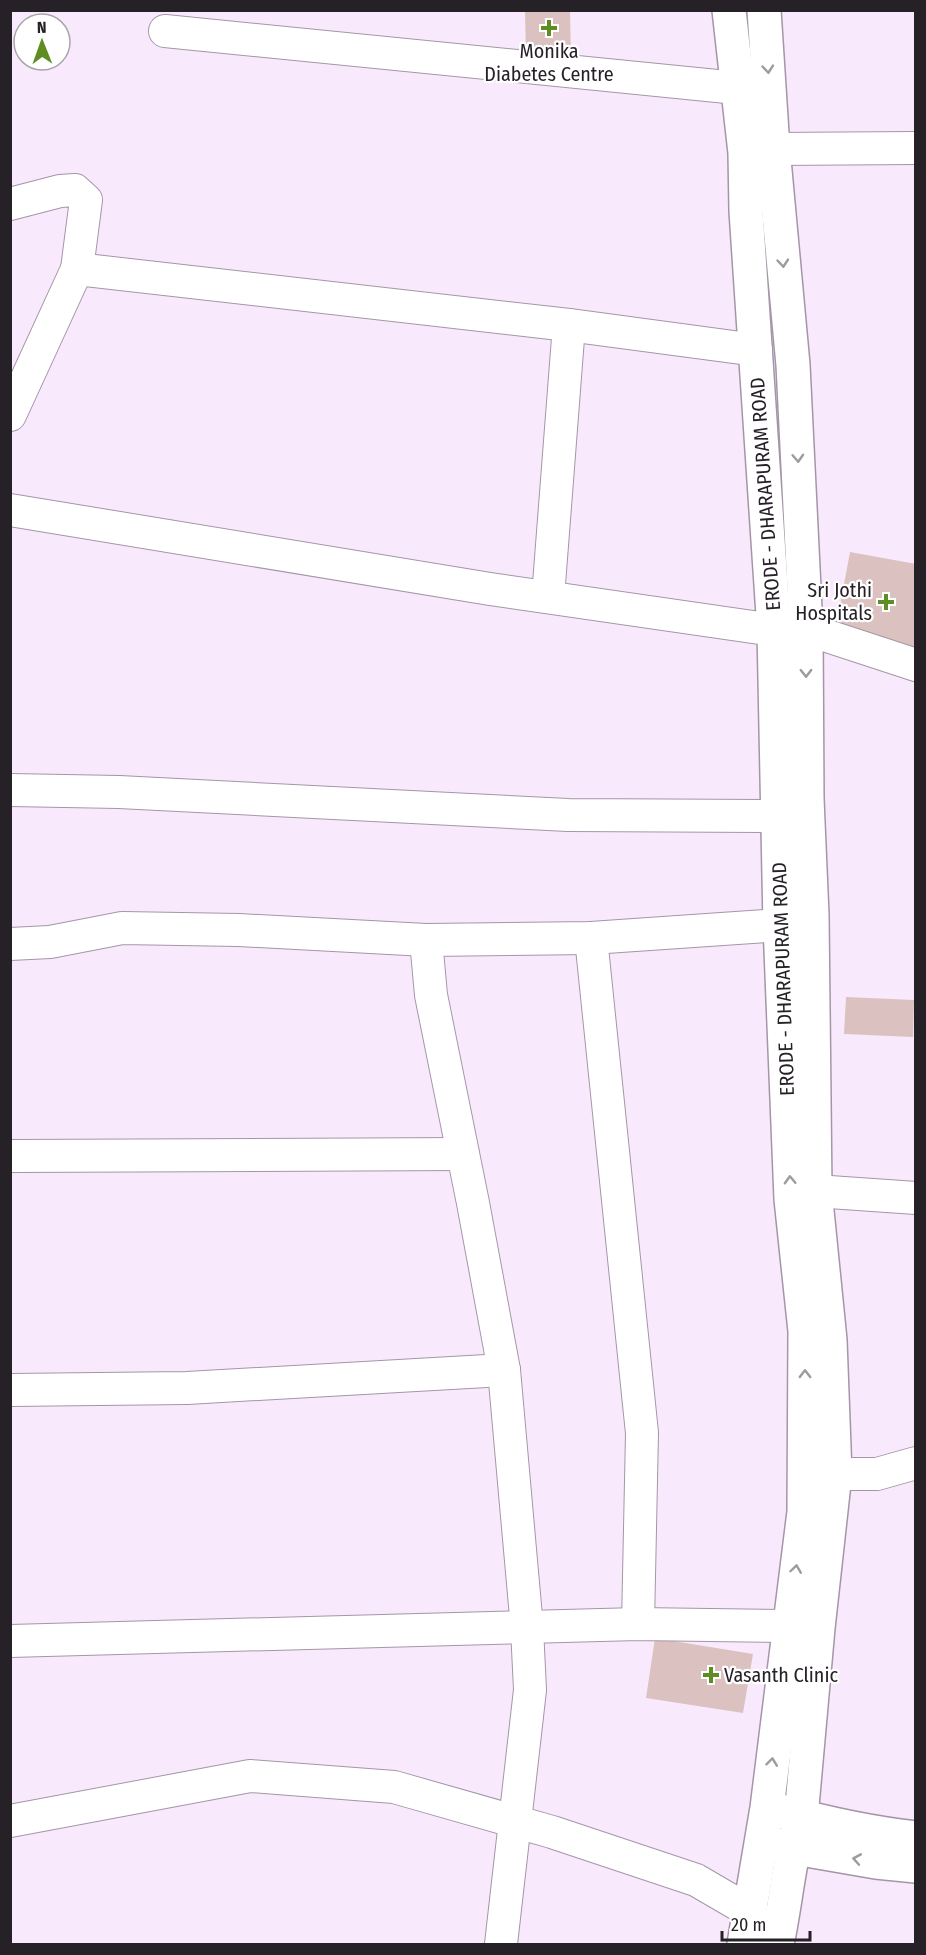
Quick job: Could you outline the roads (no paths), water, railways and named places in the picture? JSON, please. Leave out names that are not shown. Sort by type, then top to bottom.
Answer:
[{"type":"main road","name":"ERODE - DHARAPURAM ROAD","points":[[729,10],[745,153],[746,211],[774,630],[780,925],[791,1199],[805,1331],[803,1627],[796,1832],[777,1944]]},
{"type":"main road","name":"ERODE - DHARAPURAM ROAD","points":[[744,1944],[751,1911],[760,1842],[835,1474],[830,1340],[815,1191],[806,629],[793,365],[773,149],[764,10]]},
{"type":"main road","points":[[767,1808],[796,1832],[876,1862],[915,1866]]},
{"type":"main road","points":[[760,1842],[796,1832],[882,1834],[915,1838]]},
{"type":"street","points":[[165,31],[737,88]]},
{"type":"street","points":[[773,149],[915,148]]},
{"type":"street","points":[[10,204],[68,190],[75,190],[86,200],[77,268],[10,415]]},
{"type":"street","points":[[77,268],[569,325],[756,350]]},
{"type":"street","points":[[548,597],[569,325]]},
{"type":"street","points":[[10,510],[548,597],[774,630]]},
{"type":"street","points":[[806,629],[915,665]]},
{"type":"street","points":[[10,790],[119,792],[568,815],[777,816]]},
{"type":"street","points":[[10,944],[50,942],[122,928],[238,930],[426,940],[591,938],[780,925]]},
{"type":"street","points":[[591,938],[642,1433],[638,1624]]},
{"type":"street","points":[[426,940],[431,995],[504,1370],[527,1628],[530,1690],[501,1944]]},
{"type":"street","points":[[10,1156],[463,1154]]},
{"type":"street","points":[[815,1191],[915,1198]]},
{"type":"street","points":[[10,1390],[187,1388],[504,1370]]},
{"type":"street","points":[[835,1474],[877,1474],[915,1463]]},
{"type":"street","points":[[10,1641],[638,1624],[803,1627]]},
{"type":"street","points":[[10,1821],[250,1776],[394,1787],[515,1821],[696,1880],[751,1911]]},
{"type":"place","name":"Monika Diabetes Centre","points":[[549,28]]},
{"type":"place","name":"Sri Jothi Hospitals","points":[[886,602]]},
{"type":"place","name":"Vasanth Clinic","points":[[711,1675]]}]
